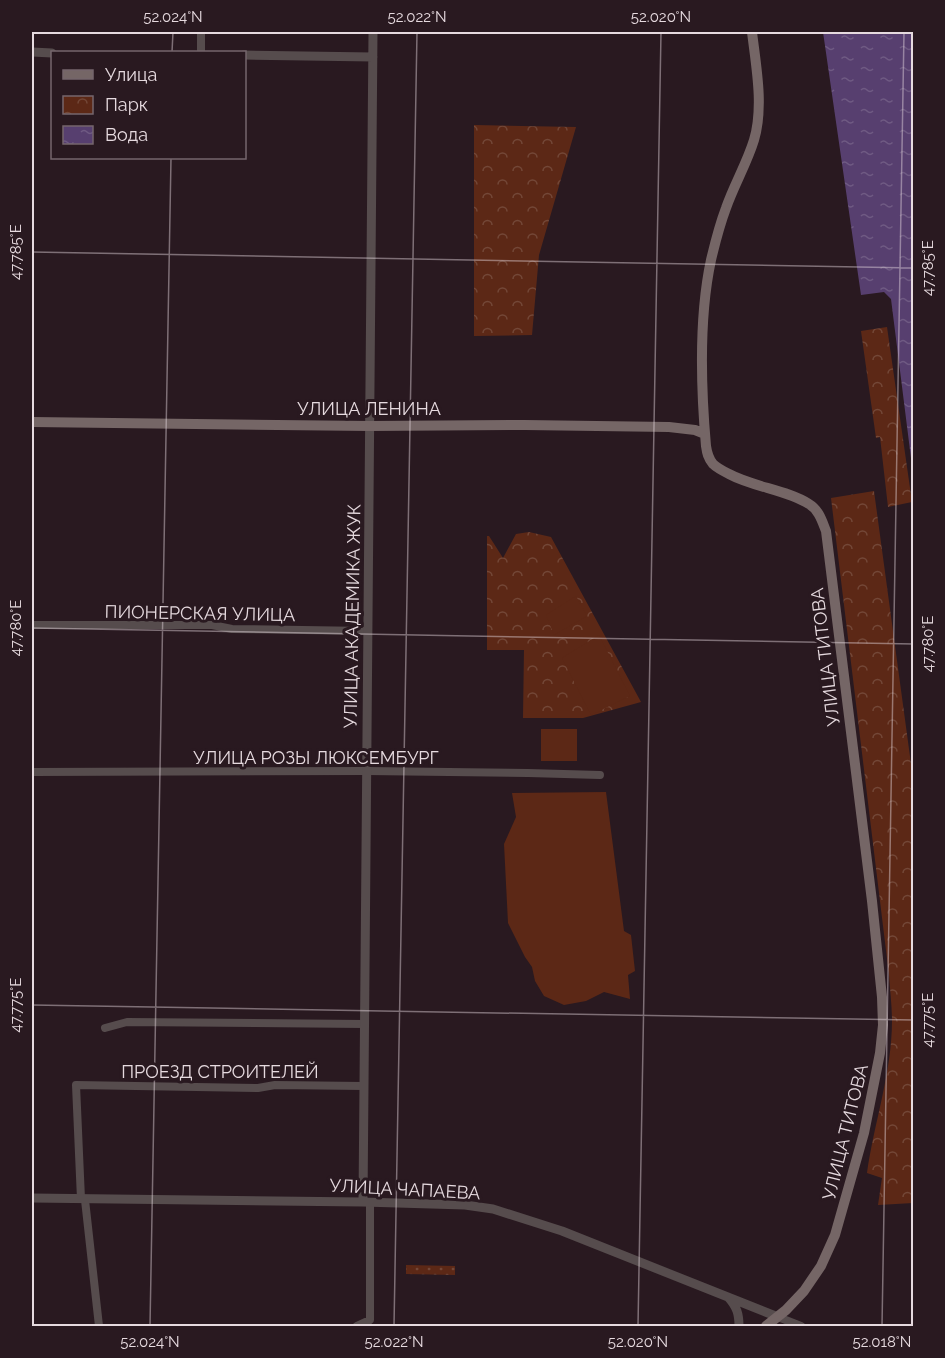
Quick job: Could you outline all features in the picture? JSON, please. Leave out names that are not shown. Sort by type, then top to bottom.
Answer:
[{"type":"main road","name":"УЛИЦА ТИТОВА","points":[[752,32],[758,77],[756,128],[754,139],[726,207],[711,262],[705,299],[703,343],[705,434],[708,456],[718,468],[736,478],[810,504],[820,515],[826,531],[871,891],[883,1025],[870,1110],[839,1223],[828,1252],[812,1280],[795,1301],[766,1326]]},
{"type":"main road","name":"УЛИЦА ЛЕНИНА","points":[[32,422],[669,427],[695,430],[705,434]]},
{"type":"street","points":[[201,32],[201,51]]},
{"type":"street","name":"УЛИЦА АКАДЕМИКА ЖУК","points":[[367,1202],[364,1086],[373,32]]},
{"type":"street","points":[[32,52],[51,53]]},
{"type":"street","points":[[246,55],[373,57]]},
{"type":"street","name":"ПИОНЕРСКАЯ УЛИЦА","points":[[32,625],[212,625],[232,628],[368,631]]},
{"type":"street","name":"УЛИЦА РОЗЫ ЛЮКСЕМБУРГ","points":[[32,772],[367,771],[600,775]]},
{"type":"street","points":[[105,1028],[127,1022],[365,1024]]},
{"type":"street","name":"ПРОЕЗД СТРОИТЕЛЕЙ","points":[[83,1199],[76,1085],[258,1088],[275,1085],[364,1086]]},
{"type":"street","name":"УЛИЦА ЧАПАЕВА","points":[[32,1198],[367,1202],[465,1205],[493,1209],[562,1231],[778,1317]]},
{"type":"street","points":[[83,1199],[99,1326]]},
{"type":"street","points":[[357,1326],[370,1320],[367,1202]]},
{"type":"street","points":[[727,1296],[736,1306],[739,1326]]},
{"type":"street","points":[[778,1317],[801,1326]]},
{"type":"green space","points":[[474,125],[576,127],[539,255],[532,335],[474,336]]},
{"type":"green space","points":[[887,327],[912,502],[888,507],[880,437],[876,438],[861,331]]},
{"type":"green space","points":[[874,491],[914,786],[913,1203],[878,1205],[882,1178],[867,1173],[889,1059],[891,1004],[831,498]]},
{"type":"green space","points":[[529,532],[551,537],[641,702],[583,718],[523,718],[524,650],[487,650],[487,536],[503,558],[516,534]]},
{"type":"green space","points":[[576,596],[587,616],[554,635],[546,615]]},
{"type":"green space","points":[[599,635],[630,696],[591,715],[562,658]]},
{"type":"green space","points":[[541,729],[577,729],[577,761],[541,761]]},
{"type":"green space","points":[[606,792],[624,931],[631,935],[635,971],[628,975],[630,999],[604,992],[586,1001],[564,1005],[544,996],[535,981],[532,967],[508,923],[504,844],[516,817],[512,793]]},
{"type":"green space","points":[[406,1265],[455,1266],[455,1275],[406,1274]]},
{"type":"water","points":[[823,32],[913,32],[913,474],[891,299],[884,292],[861,295]]}]
